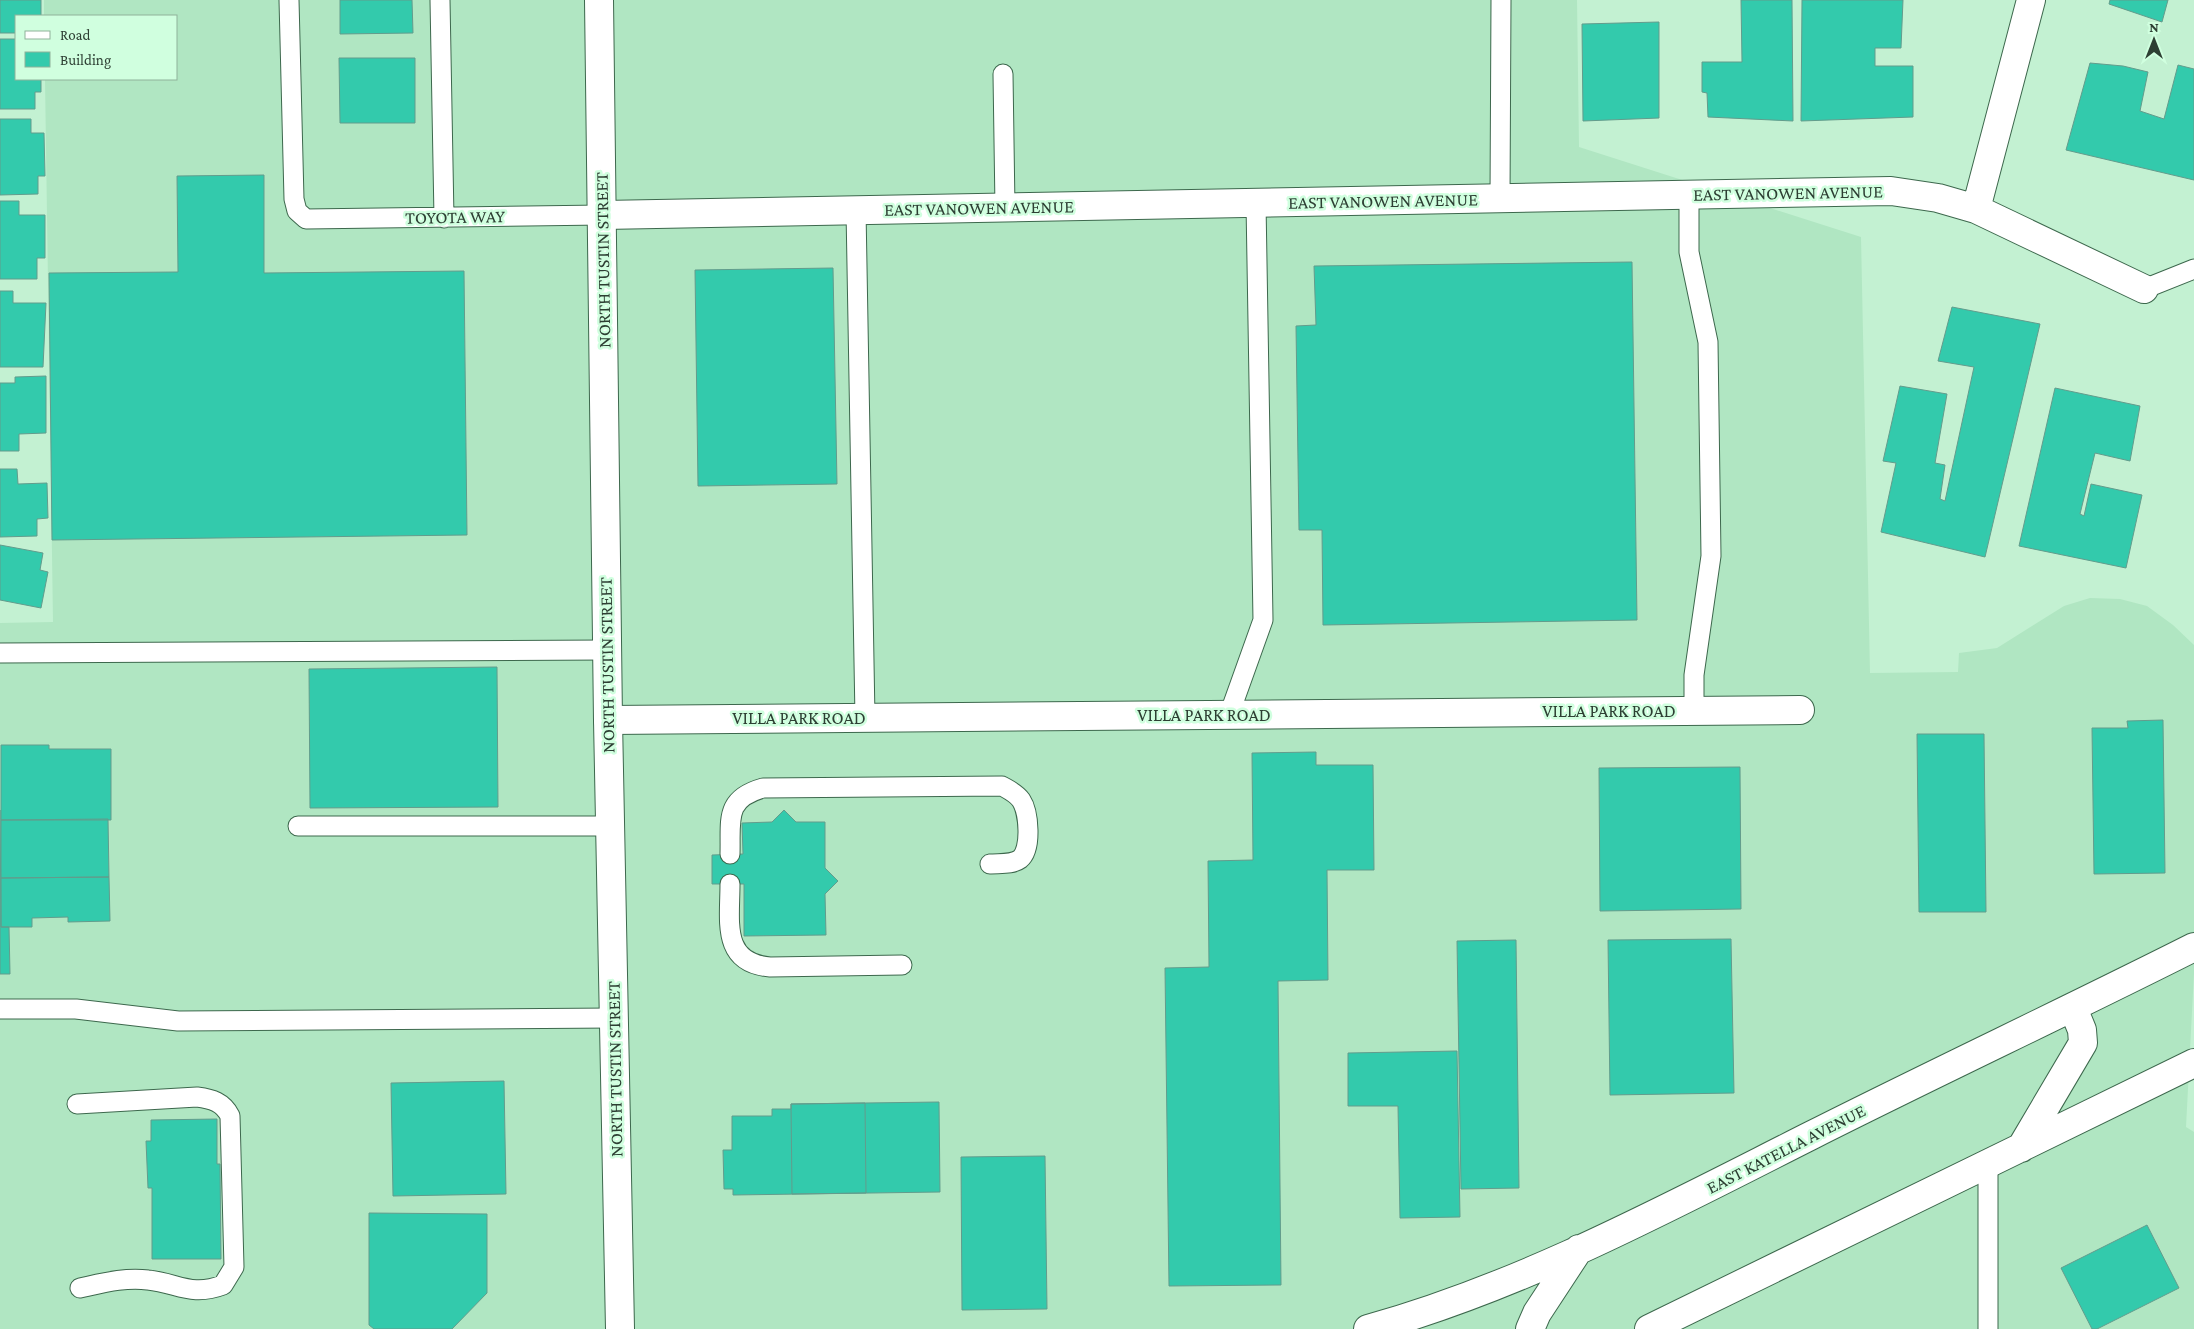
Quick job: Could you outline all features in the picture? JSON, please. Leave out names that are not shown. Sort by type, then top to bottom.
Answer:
[{"type":"main road","name":"NORTH TUSTIN STREET","points":[[599,0],[608,720],[620,1329]]},
{"type":"main road","points":[[1976,209],[2031,0]]},
{"type":"main road","name":"EAST VANOWEN AVENUE","points":[[603,215],[1891,191],[1938,198],[1976,209],[2144,289]]},
{"type":"main road","name":"VILLA PARK ROAD","points":[[608,720],[1800,710]]},
{"type":"main road","name":"EAST KATELLA AVENUE","points":[[1368,1329],[1488,1287],[1578,1249],[1710,1186],[2194,947]]},
{"type":"main road","points":[[2021,1148],[2082,1043],[2082,1030],[2073,1008]]},
{"type":"main road","points":[[1649,1329],[2194,1063]]},
{"type":"main road","points":[[1530,1329],[1537,1313],[1578,1249]]},
{"type":"lane","name":"TOYOTA WAY","points":[[289,0],[294,199],[297,211],[306,219],[603,215]]},
{"type":"lane","points":[[440,0],[444,218]]},
{"type":"lane","points":[[1500,199],[1501,0]]},
{"type":"lane","points":[[1003,74],[1006,208]]},
{"type":"lane","points":[[1689,195],[1689,252],[1708,342],[1710,547],[1708,585],[1694,675],[1694,711]]},
{"type":"lane","points":[[1229,715],[1263,620],[1256,203]]},
{"type":"lane","points":[[856,210],[865,718]]},
{"type":"lane","points":[[2144,289],[2194,269]]},
{"type":"lane","points":[[0,653],[607,650]]},
{"type":"lane","points":[[730,854],[732,814],[738,800],[747,793],[763,788],[1002,786],[1013,791],[1021,799],[1026,811],[1028,836],[1026,850],[1022,858],[1015,862],[990,864]]},
{"type":"lane","points":[[298,826],[610,826]]},
{"type":"lane","points":[[730,884],[730,932],[734,948],[742,959],[751,964],[770,967],[902,965]]},
{"type":"lane","points":[[0,1009],[76,1009],[178,1021],[614,1018]]},
{"type":"lane","points":[[77,1104],[197,1097],[214,1099],[226,1108],[230,1116],[234,1267],[223,1285],[207,1291],[185,1289],[150,1280],[121,1279],[80,1288]]},
{"type":"lane","points":[[1988,1164],[1988,1329]]},
{"type":"shaded area","points":[[44,0],[1577,0],[1579,147],[1861,237],[1870,673],[1958,672],[1959,653],[1997,648],[2064,606],[2090,598],[2120,599],[2147,606],[2173,625],[2194,645],[2194,973],[2186,1127],[2194,1132],[2194,1329],[0,1329],[0,623],[53,622],[45,80],[178,80],[178,15],[44,15]]},
{"type":"building","points":[[0,0],[41,0],[41,15],[15,15],[15,33],[0,33]]},
{"type":"building","points":[[340,0],[412,0],[413,33],[340,34]]},
{"type":"building","points":[[1741,0],[1792,0],[1793,121],[1708,117],[1707,93],[1702,92],[1702,62],[1742,62]]},
{"type":"building","points":[[1802,0],[1903,0],[1901,48],[1875,48],[1875,66],[1913,66],[1913,117],[1801,121]]},
{"type":"building","points":[[2110,0],[2168,0],[2162,22],[2109,4]]},
{"type":"building","points":[[1659,22],[1659,118],[1583,121],[1582,24]]},
{"type":"building","points":[[0,39],[15,39],[15,80],[41,80],[41,92],[35,92],[35,109],[0,109]]},
{"type":"building","points":[[339,58],[415,58],[415,123],[340,123]]},
{"type":"building","points":[[2090,63],[2123,66],[2148,72],[2140,111],[2164,119],[2178,65],[2194,69],[2194,180],[2066,150]]},
{"type":"building","points":[[0,119],[31,119],[31,133],[44,133],[45,176],[38,176],[38,194],[0,195]]},
{"type":"building","points":[[264,175],[264,273],[464,271],[467,535],[52,540],[49,273],[178,272],[177,176]]},
{"type":"building","points":[[0,201],[19,201],[19,215],[45,215],[45,258],[37,258],[37,279],[0,279]]},
{"type":"building","points":[[1632,262],[1637,620],[1323,625],[1322,530],[1299,530],[1296,326],[1316,325],[1314,266]]},
{"type":"building","points":[[833,268],[837,484],[698,486],[695,270]]},
{"type":"building","points":[[0,291],[13,291],[13,303],[46,303],[43,367],[0,367]]},
{"type":"building","points":[[1952,307],[2040,324],[1985,557],[1881,532],[1896,463],[1883,461],[1900,386],[1947,394],[1935,463],[1945,465],[1940,499],[1945,501],[1974,367],[1938,361]]},
{"type":"building","points":[[46,376],[46,433],[19,434],[19,451],[0,451],[0,383],[15,383],[15,377]]},
{"type":"building","points":[[2055,388],[2140,406],[2130,461],[2095,453],[2080,514],[2084,516],[2091,484],[2142,495],[2126,568],[2019,546]]},
{"type":"building","points":[[0,469],[17,469],[18,484],[47,483],[48,518],[37,519],[37,536],[0,537]]},
{"type":"building","points":[[0,545],[43,553],[40,570],[48,572],[41,608],[0,600]]},
{"type":"building","points":[[497,667],[498,807],[310,808],[309,669]]},
{"type":"building","points":[[2163,720],[2165,873],[2094,874],[2092,728],[2128,728],[2127,721]]},
{"type":"building","points":[[1917,734],[1984,734],[1986,912],[1919,912]]},
{"type":"building","points":[[1,745],[49,745],[49,749],[111,749],[111,820],[1,820]]},
{"type":"building","points":[[1316,752],[1316,765],[1373,765],[1374,870],[1327,870],[1328,980],[1278,981],[1281,1285],[1169,1286],[1165,968],[1209,967],[1208,861],[1253,860],[1252,753]]},
{"type":"building","points":[[1740,767],[1741,909],[1600,911],[1599,768]]},
{"type":"building","points":[[0,810],[1,927],[9,927],[10,974],[0,974]]},
{"type":"building","points":[[784,810],[796,822],[825,822],[825,868],[838,881],[825,894],[826,935],[744,936],[744,884],[712,884],[712,855],[743,854],[742,823],[772,822]]},
{"type":"building","points":[[108,819],[109,877],[1,878],[1,820]]},
{"type":"building","points":[[109,877],[110,921],[68,922],[68,917],[32,918],[32,927],[1,927],[1,878]]},
{"type":"building","points":[[1731,939],[1734,1093],[1610,1095],[1608,940]]},
{"type":"building","points":[[1516,940],[1519,1188],[1461,1189],[1457,941]]},
{"type":"building","points":[[1457,1051],[1460,1217],[1400,1218],[1398,1106],[1348,1106],[1348,1053]]},
{"type":"building","points":[[504,1081],[506,1194],[393,1196],[391,1083]]},
{"type":"building","points":[[939,1102],[940,1192],[733,1195],[733,1189],[724,1189],[723,1150],[732,1150],[732,1116],[772,1116],[772,1109],[791,1109],[791,1104]]},
{"type":"building","points":[[865,1103],[866,1193],[792,1194],[791,1104]]},
{"type":"building","points":[[217,1119],[217,1164],[220,1164],[221,1259],[152,1259],[152,1188],[148,1188],[146,1141],[151,1141],[151,1120]]},
{"type":"building","points":[[1045,1156],[1047,1309],[962,1310],[961,1157]]},
{"type":"building","points":[[369,1213],[487,1214],[487,1293],[452,1329],[374,1329],[369,1325]]},
{"type":"building","points":[[2147,1225],[2179,1288],[2097,1329],[2092,1329],[2061,1268]]}]
